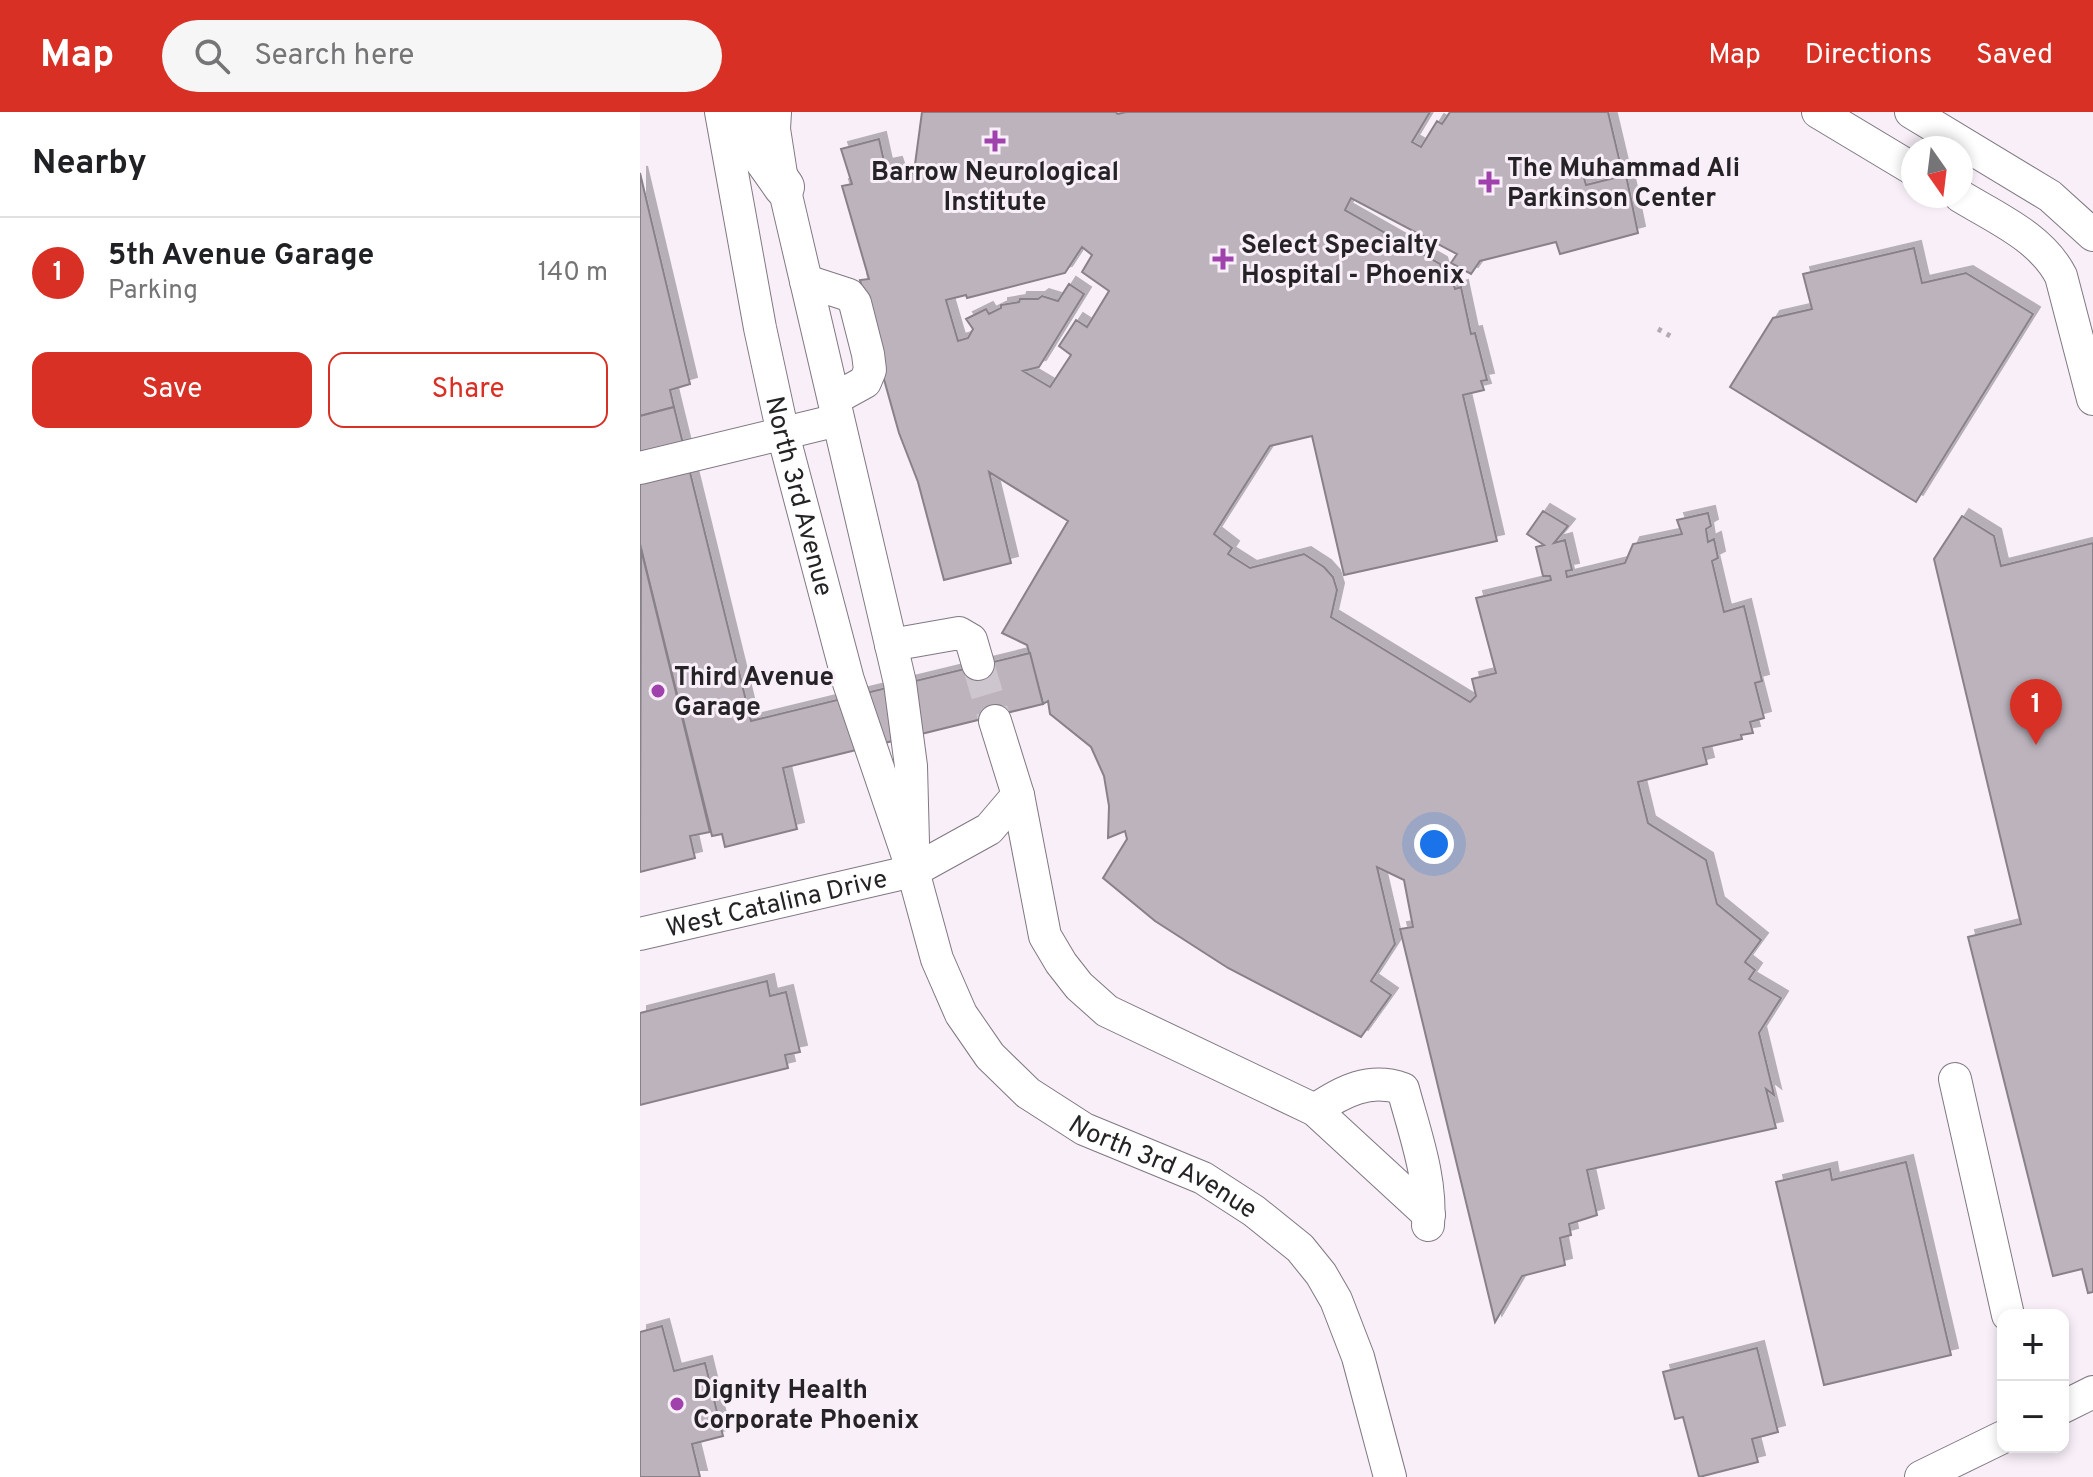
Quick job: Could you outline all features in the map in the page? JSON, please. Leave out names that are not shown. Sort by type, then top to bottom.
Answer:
[{"type":"main road","points":[[747,112],[755,146],[784,187]]},
{"type":"street","name":"North 3rd Avenue","points":[[721,112],[760,328],[783,434],[848,680],[913,871],[937,959],[961,1014],[990,1056],[1028,1093],[1084,1129],[1203,1178],[1254,1211],[1300,1248],[1321,1274],[1336,1300],[1358,1357],[1390,1477]]},
{"type":"street","name":"North 3rd Avenue","points":[[775,112],[774,129],[784,187],[900,683],[911,766],[913,871]]},
{"type":"street","points":[[1818,112],[1901,162]]},
{"type":"street","points":[[1911,112],[1938,136]]},
{"type":"street","points":[[1973,165],[2050,196],[2093,235]]},
{"type":"street","points":[[1973,204],[2039,245],[2053,260],[2061,276],[2093,399]]},
{"type":"street","points":[[640,468],[783,434],[836,410],[865,382],[870,370],[868,354],[855,303],[849,295],[806,281]]},
{"type":"street","points":[[891,645],[959,633],[971,640],[978,664]]},
{"type":"street","points":[[995,721],[1018,795],[1045,936],[1079,986],[1107,1011],[1315,1110],[1428,1224],[1426,1176],[1403,1089],[1385,1083],[1341,1092],[1315,1110]]},
{"type":"street","name":"West Catalina Drive","points":[[640,934],[913,871],[989,829],[1018,795]]},
{"type":"street","points":[[1955,1079],[2007,1309]]},
{"type":"street","points":[[2069,1404],[2093,1392]]},
{"type":"street","points":[[1921,1477],[1997,1440]]},
{"type":"path","points":[[1658,329],[1672,337]]},
{"type":"building","points":[[922,112],[1430,112],[1412,142],[1421,147],[1437,121],[1442,124],[1450,112],[1608,112],[1621,167],[1584,178],[1586,185],[1626,175],[1638,233],[1560,254],[1556,242],[1480,261],[1471,274],[1451,263],[1457,254],[1351,198],[1345,210],[1440,264],[1446,284],[1453,283],[1455,289],[1461,287],[1471,334],[1475,333],[1487,380],[1481,381],[1484,390],[1463,395],[1497,541],[1344,575],[1312,436],[1270,446],[1214,534],[1232,548],[1228,554],[1250,568],[1304,554],[1324,567],[1333,577],[1337,590],[1331,617],[1470,702],[1476,696],[1472,679],[1496,673],[1476,598],[1551,580],[1550,576],[1543,576],[1536,547],[1544,545],[1527,534],[1543,511],[1568,526],[1554,543],[1565,540],[1572,570],[1566,571],[1567,577],[1625,563],[1633,544],[1682,534],[1677,520],[1708,513],[1711,526],[1706,529],[1708,542],[1714,539],[1718,558],[1712,561],[1724,612],[1744,606],[1762,681],[1755,683],[1764,718],[1750,722],[1753,733],[1741,735],[1742,739],[1703,748],[1707,764],[1638,782],[1648,823],[1706,860],[1717,904],[1761,940],[1745,962],[1755,970],[1749,979],[1781,998],[1759,1033],[1774,1095],[1766,1089],[1776,1128],[1587,1170],[1597,1215],[1569,1224],[1571,1235],[1560,1238],[1565,1265],[1522,1276],[1495,1322],[1400,929],[1413,927],[1404,880],[1377,867],[1395,944],[1371,981],[1391,995],[1361,1037],[1228,968],[1155,921],[1103,878],[1127,839],[1125,831],[1108,838],[1109,806],[1104,776],[1091,747],[1050,714],[1048,701],[1043,704],[1027,645],[1002,633],[1068,521],[989,472],[1011,563],[944,580],[918,482],[899,433],[878,358],[860,280],[869,279],[842,186],[852,184],[841,149],[879,139],[885,166],[895,164],[899,176],[914,172]],"holes":[[[1082,247],[1092,255],[1082,272],[1109,291],[1087,327],[1076,320],[1059,346],[1071,355],[1050,387],[1023,371],[1039,367],[1084,294],[1069,284],[1058,301],[1042,296],[1038,299],[1020,299],[1019,302],[1001,305],[989,314],[986,309],[966,319],[973,329],[968,338],[958,341],[946,300],[966,295],[967,298],[1065,273]]]},
{"type":"building","points":[[640,173],[690,384],[670,390],[674,407],[640,416]]},
{"type":"building","points":[[1914,248],[1922,283],[1966,273],[2033,314],[1916,502],[1730,387],[1773,318],[1812,309],[1803,274]]},
{"type":"building","points":[[674,407],[751,721],[1030,653],[1043,704],[783,768],[797,829],[725,847],[722,834],[712,836],[640,544],[640,416]]},
{"type":"building","points":[[1962,516],[1994,536],[2001,566],[2093,543],[2093,1292],[2088,1293],[2082,1269],[2053,1276],[1968,937],[2021,924],[1934,559]]},
{"type":"building","name":"Third Avenue Garage","points":[[641,549],[710,832],[690,836],[695,858],[640,872]]},
{"type":"building","points":[[767,981],[770,996],[786,992],[800,1052],[785,1055],[788,1068],[640,1105],[640,1013]]},
{"type":"building","points":[[1906,1162],[1951,1355],[1824,1385],[1776,1182],[1830,1169],[1832,1180]]},
{"type":"building","name":"Dignity Health Corporate Phoenix","points":[[662,1326],[674,1371],[705,1363],[723,1436],[692,1444],[700,1477],[640,1477],[640,1332]]},
{"type":"building","points":[[1757,1348],[1778,1432],[1752,1439],[1758,1462],[1699,1477],[1683,1417],[1675,1419],[1663,1372]]},
{"type":"tunnel","points":[[978,664],[995,721]]},
{"type":"place","name":"Barrow Neurological Institute","points":[[995,141]]},
{"type":"place","name":"The Muhammad Ali Parkinson Center","points":[[1489,182]]},
{"type":"place","name":"Select Specialty Hospital - Phoenix","points":[[1223,259]]},
{"type":"place","name":"Third Avenue Garage","points":[[658,691]]},
{"type":"place","name":"5th Avenue Garage","points":[[2036,745]]},
{"type":"place","name":"Dignity Health Corporate Phoenix","points":[[677,1404]]}]
